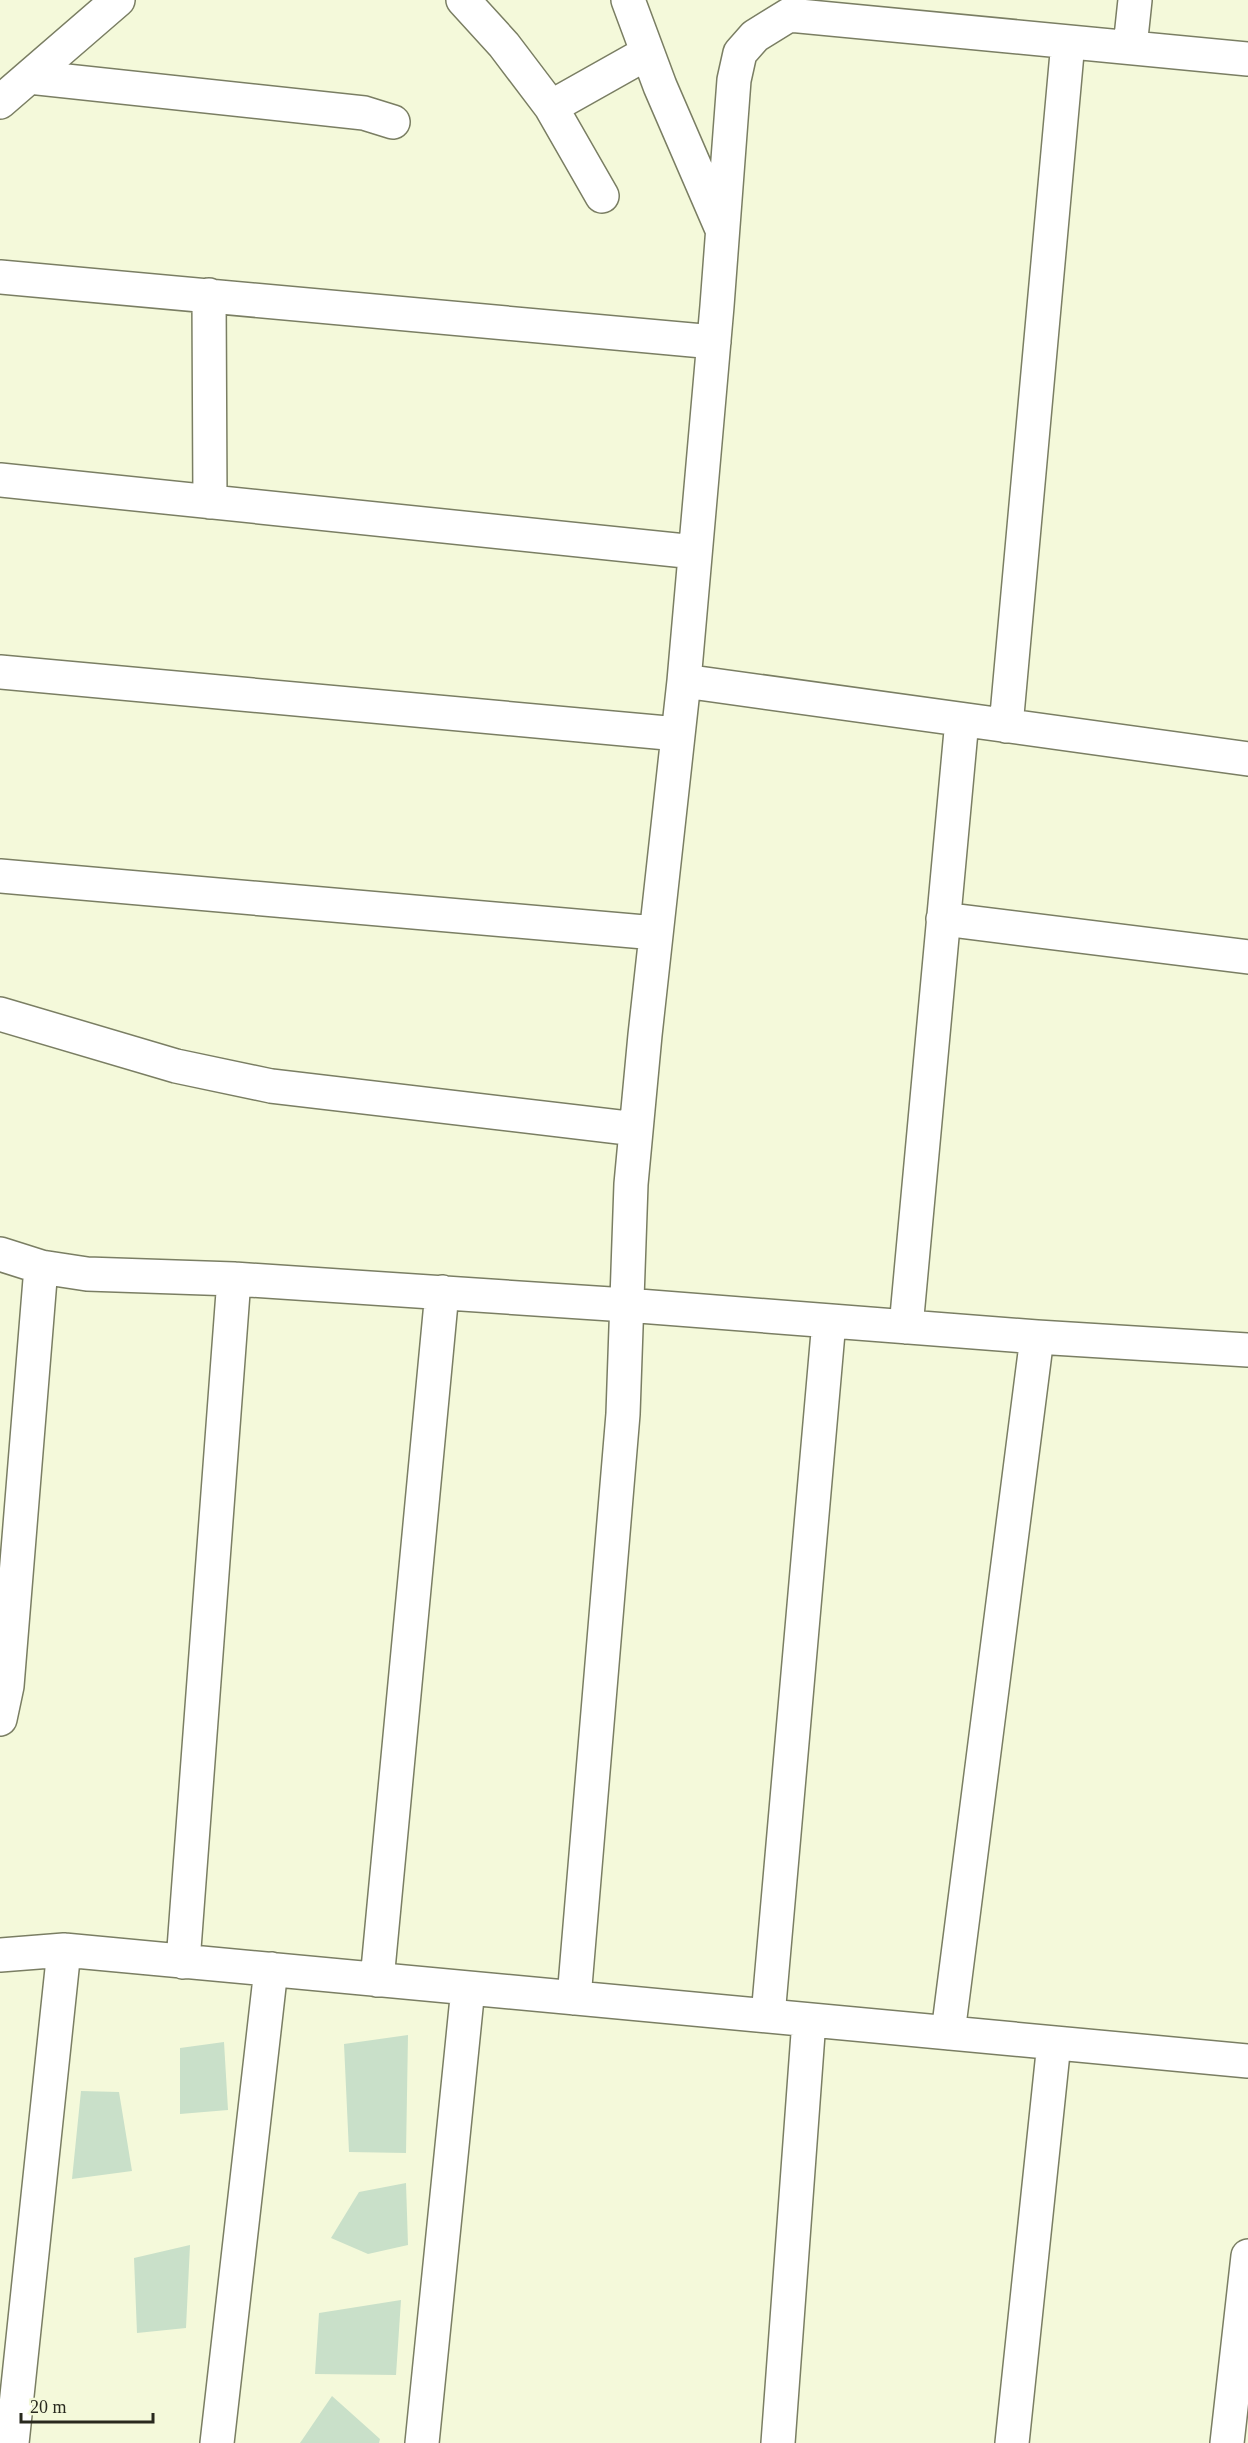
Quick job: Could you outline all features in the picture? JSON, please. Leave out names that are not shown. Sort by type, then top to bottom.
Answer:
[{"type":"street","points":[[0,102],[118,0]]},
{"type":"street","points":[[463,0],[504,45],[551,107],[602,195]]},
{"type":"street","points":[[628,0],[647,53],[723,232]]},
{"type":"street","points":[[1130,47],[1135,0]]},
{"type":"street","points":[[574,1998],[623,1414],[631,1184],[684,681],[734,80],[740,53],[755,36],[790,7],[1068,42],[1248,59]]},
{"type":"street","points":[[1006,726],[1068,42]]},
{"type":"street","points":[[551,107],[647,53]]},
{"type":"street","points":[[29,77],[364,113],[393,122]]},
{"type":"street","points":[[0,277],[714,342]]},
{"type":"street","points":[[209,295],[210,502]]},
{"type":"street","points":[[0,480],[695,552]]},
{"type":"street","points":[[0,672],[678,734]]},
{"type":"street","points":[[684,681],[1248,759]]},
{"type":"street","points":[[906,1327],[962,720]]},
{"type":"street","points":[[0,876],[656,933]]},
{"type":"street","points":[[943,919],[1248,957]]},
{"type":"street","points":[[0,1014],[176,1066],[271,1086],[636,1129]]},
{"type":"street","points":[[0,1254],[41,1266],[87,1274],[234,1279],[1248,1350]]},
{"type":"street","points":[[0,1719],[7,1686],[41,1266]]},
{"type":"street","points":[[183,1962],[234,1279]]},
{"type":"street","points":[[377,1980],[442,1293]]},
{"type":"street","points":[[768,2016],[829,1321]]},
{"type":"street","points":[[948,2032],[1037,1337]]},
{"type":"street","points":[[12,2443],[64,1950]]},
{"type":"street","points":[[0,1955],[64,1950],[1248,2061]]},
{"type":"street","points":[[217,2443],[271,1969]]},
{"type":"street","points":[[422,2443],[468,1988]]},
{"type":"street","points":[[778,2443],[808,2020]]},
{"type":"street","points":[[1012,2443],[1054,2043]]},
{"type":"street","points":[[1227,2443],[1248,2256]]},
{"type":"building","points":[[408,2035],[406,2153],[349,2152],[344,2044]]},
{"type":"building","points":[[224,2042],[228,2110],[180,2114],[180,2048]]},
{"type":"building","points":[[81,2091],[119,2092],[132,2171],[72,2179]]},
{"type":"building","points":[[406,2183],[408,2245],[368,2254],[331,2238],[359,2192]]},
{"type":"building","points":[[190,2245],[186,2328],[137,2333],[134,2258]]},
{"type":"building","points":[[401,2300],[396,2375],[315,2374],[319,2313]]},
{"type":"building","points":[[332,2396],[380,2439],[379,2443],[300,2443]]}]
